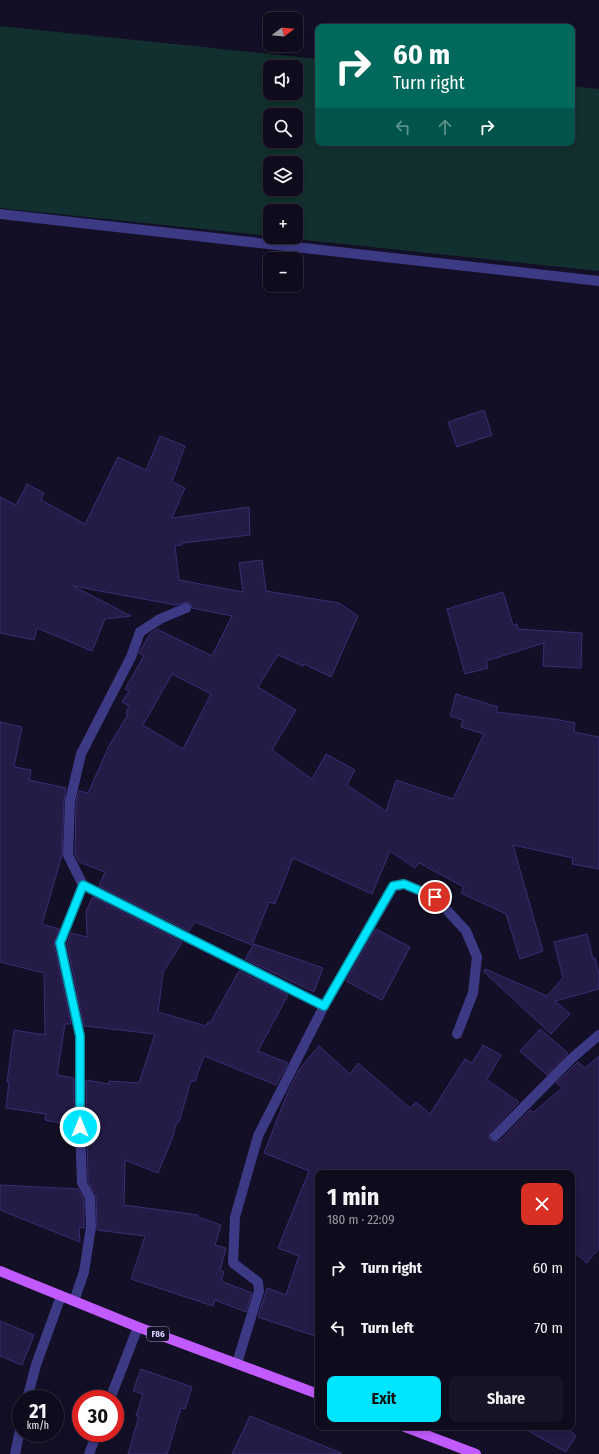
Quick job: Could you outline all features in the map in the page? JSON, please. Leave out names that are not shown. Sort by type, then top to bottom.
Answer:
[{"type":"main road","name":"F86","points":[[0,1271],[138,1327],[315,1393]]},
{"type":"main road","points":[[413,1430],[476,1454]]},
{"type":"street","points":[[0,214],[599,281]]},
{"type":"street","points":[[186,608],[160,619],[140,632],[131,658],[81,754],[70,802],[68,855],[83,885],[324,1006]]},
{"type":"street","points":[[237,1363],[259,1291],[258,1282],[233,1263],[235,1217],[258,1136],[324,1006],[393,886],[404,884],[435,897],[466,931],[477,957],[473,992],[457,1034]]},
{"type":"street","points":[[74,1301],[84,1272],[91,1227],[90,1198],[82,1183],[80,1127],[80,1036],[60,943],[83,885]]},
{"type":"street","points":[[495,1136],[571,1059],[599,1036]]},
{"type":"street","points":[[29,1390],[36,1365],[60,1296]]},
{"type":"street","points":[[114,1390],[138,1327]]},
{"type":"street","points":[[15,1454],[17,1442]]},
{"type":"street","points":[[89,1454],[94,1442]]},
{"type":"green space","points":[[0,26],[315,59],[315,146],[575,146],[575,86],[599,89],[599,271],[303,240],[303,204],[263,204],[263,235],[0,208]]},
{"type":"building","points":[[484,410],[492,435],[457,447],[448,422]]},
{"type":"building","points":[[160,436],[185,446],[172,482],[185,488],[172,518],[249,507],[250,535],[182,543],[182,545],[175,546],[179,580],[243,592],[239,563],[262,560],[266,591],[339,603],[358,616],[331,677],[304,664],[303,666],[278,655],[258,687],[296,710],[272,750],[312,779],[326,754],[355,770],[347,785],[386,811],[396,780],[453,799],[484,734],[461,727],[463,720],[450,716],[456,694],[498,707],[496,712],[575,723],[574,732],[599,737],[599,869],[572,864],[573,858],[513,845],[543,951],[520,959],[506,914],[461,893],[464,887],[419,863],[415,868],[390,851],[372,894],[293,858],[275,904],[269,902],[252,945],[195,922],[189,931],[99,886],[105,872],[79,862],[75,854],[76,802],[79,791],[88,793],[109,746],[128,714],[126,713],[129,706],[122,702],[129,691],[125,689],[144,656],[139,653],[150,634],[157,629],[212,656],[232,616],[192,608],[190,603],[187,602],[176,605],[73,586],[131,616],[105,619],[92,651],[37,628],[34,640],[0,633],[0,497],[16,505],[27,484],[44,493],[41,500],[85,524],[118,457],[146,470]],"holes":[[[172,674],[211,694],[183,749],[143,725]]]},
{"type":"building","points":[[503,592],[513,625],[517,624],[518,629],[582,633],[581,668],[543,666],[544,643],[486,661],[488,668],[465,674],[447,609]]},
{"type":"building","points":[[0,722],[22,727],[14,767],[31,770],[29,780],[66,788],[64,801],[62,855],[42,924],[59,929],[54,944],[71,1024],[65,1024],[57,1075],[74,1078],[74,1126],[45,1120],[46,1114],[6,1108],[9,1082],[7,1082],[14,1030],[45,1035],[44,973],[0,962]]},
{"type":"building","points":[[93,897],[182,942],[163,973],[158,1012],[206,1026],[208,1022],[210,1023],[239,971],[288,995],[258,1051],[288,1063],[276,1085],[204,1056],[195,1081],[191,1081],[179,1122],[177,1122],[172,1139],[158,1173],[125,1160],[124,1205],[198,1215],[198,1217],[221,1225],[215,1245],[226,1248],[220,1270],[224,1272],[221,1281],[252,1293],[246,1312],[215,1300],[213,1306],[131,1279],[145,1236],[97,1230],[96,1197],[88,1181],[86,1080],[109,1084],[109,1081],[139,1083],[155,1034],[84,1026],[67,944],[71,933],[87,937],[86,911]]},
{"type":"building","points":[[376,929],[410,947],[382,1000],[346,981]]},
{"type":"building","points":[[587,934],[593,959],[595,958],[599,974],[599,989],[555,1001],[570,1014],[551,1034],[484,972],[485,969],[547,996],[563,978],[554,942]]},
{"type":"building","points":[[254,944],[323,968],[314,992],[245,959]]},
{"type":"building","points":[[540,1029],[568,1053],[547,1075],[520,1051]]},
{"type":"building","points":[[483,1045],[501,1055],[487,1080],[519,1102],[490,1132],[489,1138],[494,1142],[500,1141],[530,1110],[534,1112],[562,1088],[556,1083],[578,1062],[585,1068],[599,1056],[599,1248],[587,1263],[575,1253],[575,1170],[315,1170],[315,1336],[258,1317],[267,1288],[286,1295],[299,1256],[278,1248],[309,1171],[264,1153],[288,1092],[300,1068],[319,1046],[350,1074],[358,1063],[410,1108],[416,1102],[430,1114],[465,1059],[472,1063]]},
{"type":"building","points":[[0,1185],[78,1189],[84,1200],[84,1228],[79,1227],[80,1242],[0,1210]]},
{"type":"building","points":[[0,1321],[34,1335],[22,1365],[0,1356]]},
{"type":"building","points":[[141,1369],[192,1387],[185,1409],[181,1408],[167,1454],[128,1454],[139,1416],[136,1416],[143,1394],[133,1391]]},
{"type":"building","points":[[250,1416],[341,1453],[341,1454],[232,1454]]},
{"type":"building","points":[[526,1430],[570,1430],[576,1436],[566,1452]]},
{"type":"route","points":[[80,1127],[80,1036],[60,943],[83,885],[324,1006],[393,886],[404,884],[435,897]]}]
